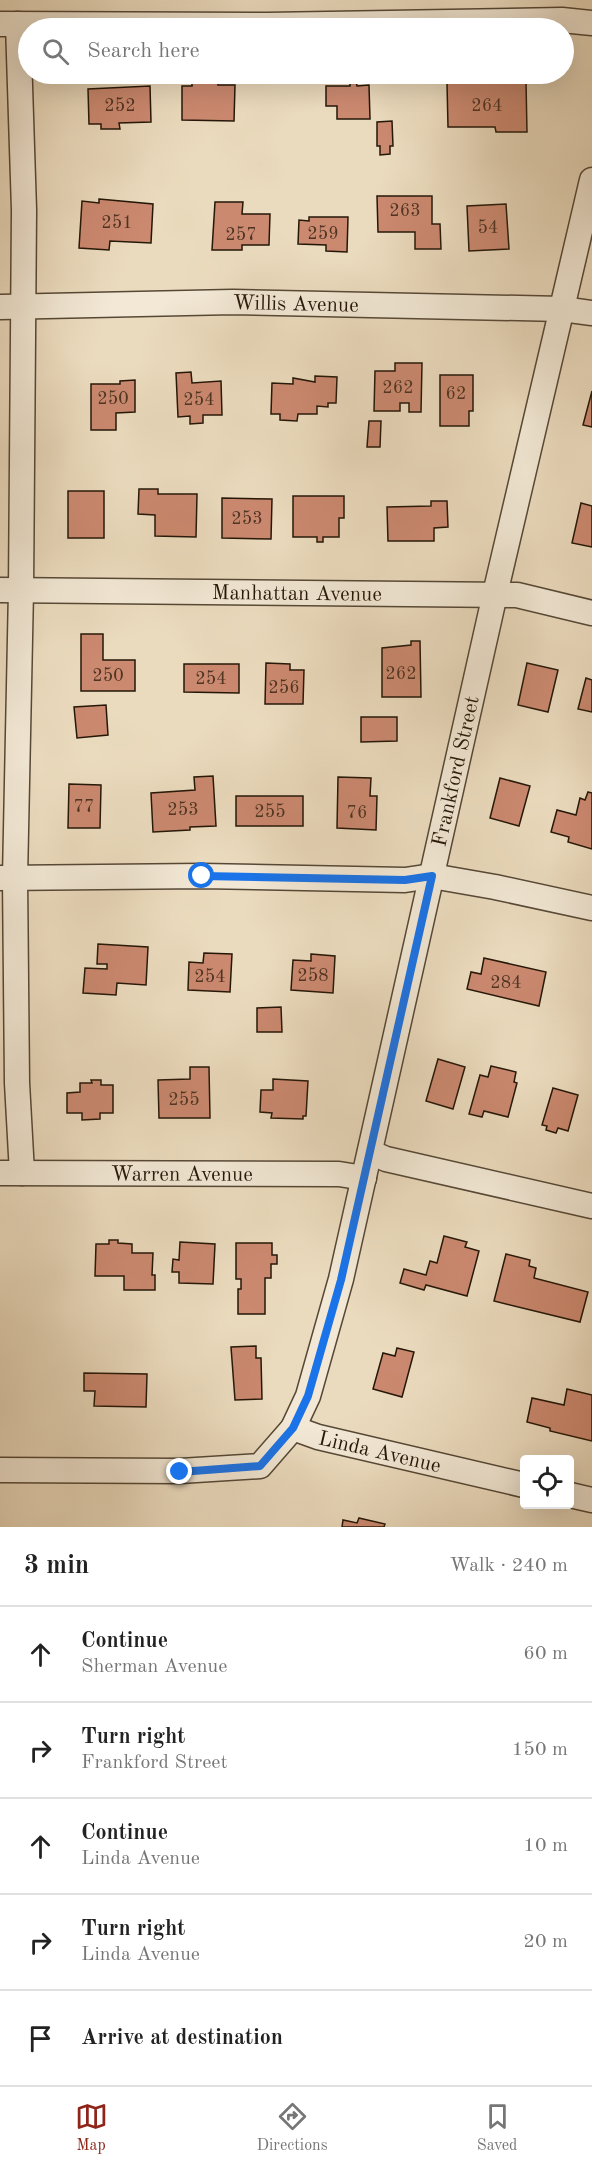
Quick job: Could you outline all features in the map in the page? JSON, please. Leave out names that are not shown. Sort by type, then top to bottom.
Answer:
[{"type":"street","points":[[574,21],[592,23]]},
{"type":"street","points":[[9,24],[24,210],[12,307],[8,878],[17,1083],[11,1173]]},
{"type":"street","name":"Frankford Street","points":[[293,1428],[308,1396],[341,1280],[495,594],[592,180]]},
{"type":"street","name":"Willis Avenue","points":[[12,307],[233,302],[562,309],[592,313]]},
{"type":"street","name":"Manhattan Avenue","points":[[11,590],[495,594],[517,595],[592,613]]},
{"type":"street","points":[[8,878],[202,876],[405,880],[432,876],[592,908]]},
{"type":"street","points":[[370,1152],[386,1159],[592,1206]]},
{"type":"street","name":"Warren Avenue","points":[[11,1173],[339,1174],[364,1178]]},
{"type":"street","name":"Linda Avenue","points":[[0,1470],[180,1472],[260,1466],[293,1428],[318,1437],[520,1484]]},
{"type":"street","points":[[574,1496],[592,1500]]},
{"type":"building","points":[[192,84],[235,85],[234,121],[182,120],[182,86],[192,86]]},
{"type":"building","points":[[350,84],[369,85],[370,119],[337,119],[337,106],[326,106],[326,86],[350,86]]},
{"type":"building","points":[[447,84],[526,84],[527,132],[496,132],[495,127],[448,127]]},
{"type":"building","points":[[150,86],[151,122],[119,123],[120,129],[101,129],[101,124],[89,124],[88,89]]},
{"type":"building","points":[[392,121],[393,146],[390,146],[390,154],[380,155],[380,146],[377,146],[377,122]]},
{"type":"building","points":[[377,196],[432,196],[432,224],[440,224],[441,249],[415,249],[415,232],[378,232]]},
{"type":"building","points":[[99,199],[153,204],[151,243],[110,241],[109,250],[79,248],[82,201],[99,203]]},
{"type":"building","points":[[215,202],[243,202],[242,214],[270,214],[269,245],[242,245],[242,250],[212,250]]},
{"type":"building","points":[[506,204],[509,249],[469,251],[467,206]]},
{"type":"building","points":[[309,217],[348,217],[347,252],[326,251],[326,245],[298,244],[299,220],[309,221]]},
{"type":"building","points":[[395,363],[422,363],[421,412],[409,412],[409,403],[400,403],[400,411],[374,411],[375,371],[395,371]]},
{"type":"building","points":[[191,372],[192,383],[221,381],[222,415],[203,415],[203,423],[190,424],[190,416],[178,417],[176,373]]},
{"type":"building","points":[[440,375],[473,375],[473,411],[469,411],[469,426],[440,426]]},
{"type":"building","points":[[315,376],[337,377],[336,403],[328,403],[328,407],[317,406],[317,414],[298,414],[297,421],[280,420],[280,414],[271,414],[272,383],[293,384],[293,378],[315,382]]},
{"type":"building","points":[[135,380],[135,412],[116,413],[116,430],[91,430],[91,384],[120,384],[120,381]]},
{"type":"building","points":[[592,391],[592,427],[583,425]]},
{"type":"building","points":[[369,421],[381,421],[380,447],[367,447]]},
{"type":"building","points":[[139,489],[158,489],[158,494],[197,494],[196,537],[155,536],[155,515],[138,514]]},
{"type":"building","points":[[68,491],[104,491],[104,538],[68,538]]},
{"type":"building","points":[[293,496],[344,496],[344,518],[339,518],[339,537],[323,537],[323,542],[317,542],[317,537],[293,537]]},
{"type":"building","points":[[222,498],[272,499],[271,539],[222,538]]},
{"type":"building","points":[[431,501],[447,501],[448,527],[434,528],[434,541],[388,541],[387,507],[431,506]]},
{"type":"building","points":[[581,503],[592,506],[592,547],[572,543]]},
{"type":"building","points":[[81,634],[103,634],[103,660],[135,660],[135,691],[81,691]]},
{"type":"building","points":[[411,641],[420,641],[421,697],[382,697],[382,648],[411,645]]},
{"type":"building","points":[[266,663],[290,664],[290,670],[304,670],[303,704],[265,704]]},
{"type":"building","points":[[527,663],[558,670],[548,712],[518,705]]},
{"type":"building","points":[[184,664],[239,664],[239,693],[184,692]]},
{"type":"building","points":[[586,678],[592,680],[592,712],[578,709]]},
{"type":"building","points":[[106,705],[108,735],[77,738],[74,707]]},
{"type":"building","points":[[361,717],[397,717],[397,741],[361,742]]},
{"type":"building","points":[[213,776],[216,826],[153,832],[151,793],[195,790],[194,777]]},
{"type":"building","points":[[338,777],[371,778],[370,796],[377,796],[376,830],[337,828]]},
{"type":"building","points":[[500,778],[530,786],[519,826],[490,818]]},
{"type":"building","points":[[69,784],[101,785],[100,828],[68,828]]},
{"type":"building","points":[[588,792],[592,793],[592,849],[568,842],[569,837],[551,832],[557,810],[576,815],[580,798],[585,800]]},
{"type":"building","points":[[236,796],[303,796],[303,826],[236,826]]},
{"type":"building","points":[[98,944],[148,947],[146,985],[117,983],[116,995],[83,993],[85,968],[107,969],[107,964],[97,964]]},
{"type":"building","points":[[204,953],[232,954],[230,992],[188,990],[189,962],[203,963]]},
{"type":"building","points":[[311,954],[335,956],[333,993],[291,990],[293,960],[311,961]]},
{"type":"building","points":[[484,958],[546,972],[539,1006],[467,989],[471,972],[481,974]]},
{"type":"building","points":[[281,1007],[282,1032],[257,1032],[257,1008]]},
{"type":"building","points":[[438,1059],[465,1067],[453,1109],[426,1101]]},
{"type":"building","points":[[491,1066],[516,1072],[514,1082],[517,1083],[508,1117],[484,1111],[482,1117],[469,1114],[480,1075],[488,1077]]},
{"type":"building","points":[[190,1067],[209,1067],[210,1118],[159,1118],[158,1080],[190,1079]]},
{"type":"building","points":[[273,1079],[308,1081],[306,1116],[303,1116],[303,1119],[271,1118],[272,1113],[260,1112],[261,1090],[273,1090]]},
{"type":"building","points":[[91,1080],[101,1080],[101,1085],[113,1085],[113,1113],[100,1113],[100,1119],[82,1120],[82,1113],[67,1113],[67,1093],[80,1092],[80,1083],[92,1083]]},
{"type":"building","points":[[553,1088],[578,1095],[568,1131],[558,1128],[556,1133],[546,1130],[547,1126],[542,1125]]},
{"type":"building","points":[[444,1236],[467,1242],[465,1247],[479,1251],[467,1296],[426,1285],[424,1290],[400,1283],[404,1269],[426,1275],[430,1261],[437,1263]]},
{"type":"building","points":[[109,1240],[132,1244],[132,1253],[153,1253],[152,1275],[155,1275],[155,1290],[124,1290],[124,1276],[95,1276],[96,1244],[109,1244]]},
{"type":"building","points":[[180,1242],[215,1244],[213,1284],[179,1283],[179,1272],[172,1272],[173,1259],[179,1260]]},
{"type":"building","points":[[236,1243],[272,1243],[272,1255],[277,1255],[277,1264],[271,1264],[271,1278],[265,1278],[265,1314],[238,1314],[238,1289],[241,1289],[241,1279],[236,1279]]},
{"type":"building","points":[[506,1254],[530,1260],[529,1266],[536,1268],[534,1278],[588,1292],[580,1322],[494,1301]]},
{"type":"building","points":[[256,1346],[256,1358],[261,1358],[262,1399],[235,1400],[231,1347]]},
{"type":"building","points":[[397,1348],[414,1352],[402,1397],[373,1389],[383,1353],[395,1356]]},
{"type":"building","points":[[84,1373],[147,1374],[146,1407],[94,1406],[95,1391],[84,1391]]},
{"type":"building","points":[[567,1389],[592,1395],[592,1441],[550,1431],[550,1428],[527,1422],[532,1398],[564,1405]]},
{"type":"building","points":[[359,1518],[385,1524],[384,1527],[342,1527],[343,1520],[357,1523]]},
{"type":"route","points":[[180,1472],[260,1466],[293,1428],[308,1396],[341,1280],[432,876],[405,880],[202,876]]}]
